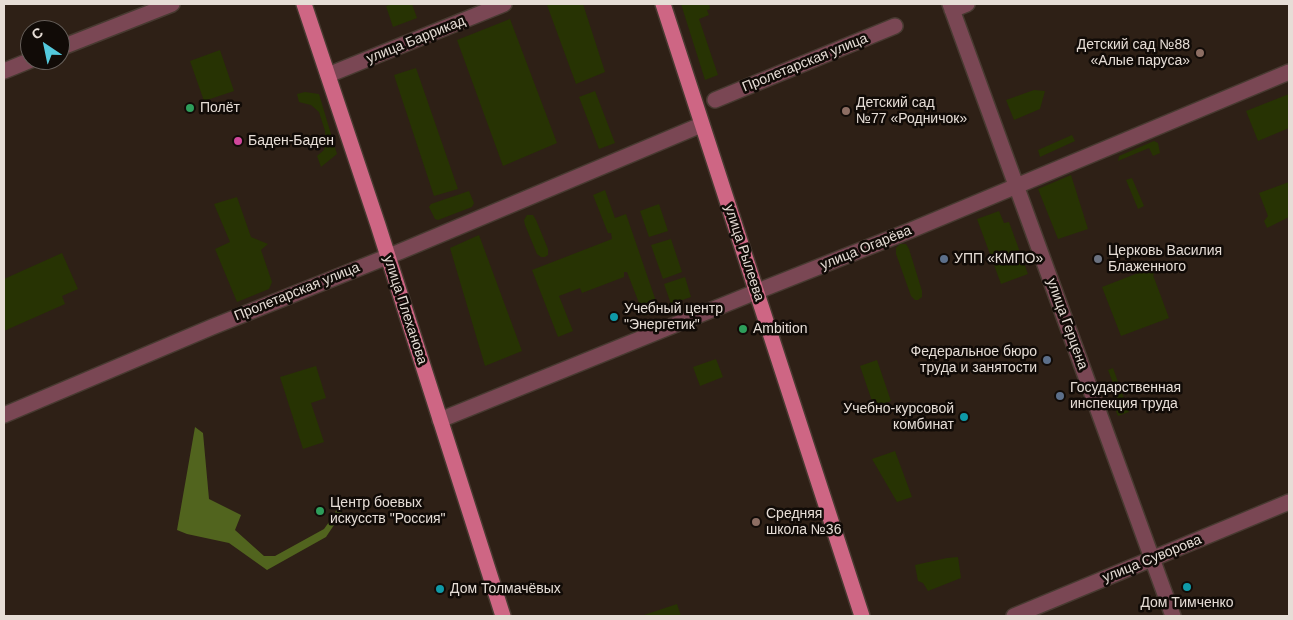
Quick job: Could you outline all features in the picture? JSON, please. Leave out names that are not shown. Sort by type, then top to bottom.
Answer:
[{"type":"main road","name":"улица Плеханова","points":[[304,4],[388,256],[504,616]]},
{"type":"main road","name":"улица Рылеева","points":[[663,4],[862,616]]},
{"type":"street","points":[[70,44],[172,4]]},
{"type":"street","name":"улица Баррикад","points":[[328,75],[504,4]]},
{"type":"street","points":[[951,7],[967,4]]},
{"type":"street","name":"улица Герцена","points":[[951,7],[1173,616]]},
{"type":"street","name":"Пролетарская улица","points":[[715,100],[895,26]]},
{"type":"street","points":[[4,71],[20,64]]},
{"type":"street","name":"улица Огарёва","points":[[440,420],[895,237],[1289,72]]},
{"type":"street","name":"Пролетарская улица","points":[[4,415],[701,125]]},
{"type":"street","name":"улица Суворова","points":[[1014,616],[1289,502]]},
{"type":"green space","points":[[412,4],[417,18],[393,27],[386,6]]},
{"type":"green space","points":[[583,4],[605,72],[576,84],[547,5]]},
{"type":"green space","points":[[681,4],[709,4],[710,9],[707,10],[709,15],[699,19],[718,75],[705,80]]},
{"type":"green space","points":[[510,19],[557,143],[503,166],[457,40]]},
{"type":"green space","points":[[220,50],[234,91],[204,101],[190,61]]},
{"type":"green space","points":[[416,68],[458,189],[434,196],[394,75]]},
{"type":"green space","points":[[1034,90],[1045,91],[1040,109],[1014,120],[1006,100]]},
{"type":"green space","points":[[595,91],[615,143],[599,149],[579,97]]},
{"type":"green space","points":[[305,92],[319,94],[337,154],[321,167],[317,156],[324,150],[326,143],[325,131],[319,112],[311,105],[299,102],[297,94]]},
{"type":"green space","points":[[1289,94],[1289,128],[1258,141],[1246,111]]},
{"type":"green space","points":[[1072,135],[1075,141],[1040,157],[1038,150]]},
{"type":"green space","points":[[1154,141],[1158,143],[1160,153],[1153,156],[1149,148],[1118,161],[1119,156]]},
{"type":"green space","points":[[1071,175],[1088,229],[1058,239],[1038,189]]},
{"type":"green space","points":[[1132,178],[1144,206],[1138,209],[1126,180]]},
{"type":"green space","points":[[1289,182],[1289,217],[1267,228],[1264,221],[1268,216],[1259,193]]},
{"type":"green space","points":[[605,190],[615,218],[626,214],[659,310],[644,316],[627,272],[624,272],[624,277],[582,293],[580,288],[559,296],[573,331],[558,337],[532,270],[612,239],[593,195]]},
{"type":"green space","points":[[469,191],[474,203],[472,207],[438,220],[435,219],[429,207],[431,204]]},
{"type":"green space","points":[[237,197],[251,237],[268,244],[261,250],[272,282],[269,289],[237,302],[215,249],[230,242],[214,204]]},
{"type":"green space","points":[[659,204],[668,231],[649,237],[640,211]]},
{"type":"green space","points":[[999,211],[1004,223],[1009,222],[1028,274],[1001,284],[977,219]]},
{"type":"green space","points":[[527,215],[533,215],[536,220],[548,249],[548,255],[545,257],[537,254],[525,225],[524,220]]},
{"type":"green space","points":[[479,235],[522,351],[485,366],[450,248]]},
{"type":"green space","points":[[671,239],[682,272],[663,279],[651,245]]},
{"type":"green space","points":[[900,244],[906,244],[909,249],[922,291],[922,297],[918,300],[911,296],[896,254],[896,248]]},
{"type":"green space","points":[[62,253],[78,289],[62,296],[65,304],[4,331],[4,279]]},
{"type":"green space","points":[[1159,265],[1153,275],[1169,318],[1121,336],[1102,287]]},
{"type":"green space","points":[[685,277],[691,297],[671,304],[664,284]]},
{"type":"green space","points":[[716,359],[723,377],[700,386],[693,367]]},
{"type":"green space","points":[[877,360],[891,401],[874,407],[860,366]]},
{"type":"green space","points":[[316,366],[326,398],[311,403],[324,442],[303,449],[280,377]]},
{"type":"green space","points":[[1113,368],[1129,412],[1118,416],[1111,399],[1118,396],[1108,370]]},
{"type":"green space","points":[[195,427],[203,433],[209,499],[241,515],[235,530],[264,556],[275,556],[324,529],[338,506],[344,506],[340,516],[326,537],[267,570],[229,543],[177,530]]},
{"type":"green space","points":[[895,451],[912,497],[897,502],[872,459]]},
{"type":"green space","points":[[958,557],[961,578],[928,591],[923,583],[918,581],[915,565]]},
{"type":"green space","points":[[677,604],[681,616],[641,616]]},
{"type":"place","name":"Детский сад №88 «Алые паруса»","points":[[1200,53]]},
{"type":"place","name":"Полёт","points":[[190,108]]},
{"type":"place","name":"Детский сад №77 «Родничок»","points":[[846,111]]},
{"type":"place","name":"Баден-Баден","points":[[238,141]]},
{"type":"place","name":"УПП «КМПО»","points":[[944,259]]},
{"type":"place","name":"Церковь Василия Блаженного","points":[[1098,259]]},
{"type":"place","name":"Учебный центр \"Энергетик\"","points":[[614,317]]},
{"type":"place","name":"Ambition","points":[[743,329]]},
{"type":"place","name":"Федеральное бюро труда и занятости","points":[[1047,360]]},
{"type":"place","name":"Государственная инспекция труда","points":[[1060,396]]},
{"type":"place","name":"Учебно-курсовой комбинат","points":[[964,417]]},
{"type":"place","name":"Центр боевых искусств \"Россия\"","points":[[320,511]]},
{"type":"place","name":"Средняя школа №36","points":[[756,522]]},
{"type":"place","name":"Дом Тимченко","points":[[1187,587]]},
{"type":"place","name":"Дом Толмачёвых","points":[[440,589]]}]
